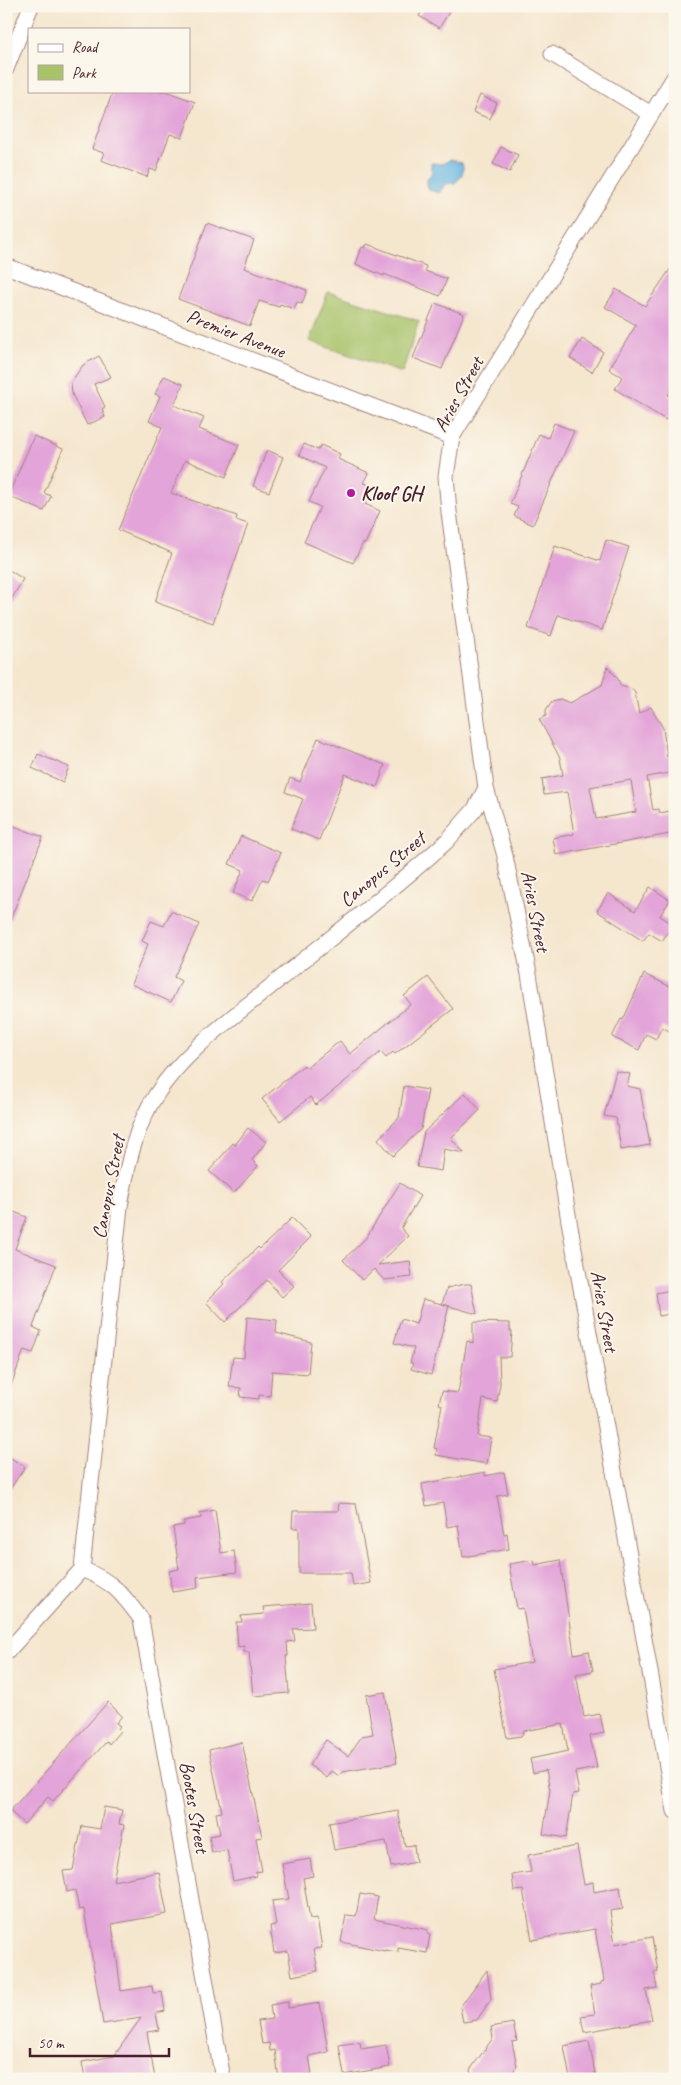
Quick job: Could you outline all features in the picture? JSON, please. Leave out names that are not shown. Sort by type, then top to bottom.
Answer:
[{"type":"street","points":[[6,69],[31,6]]},
{"type":"street","points":[[552,54],[651,114]]},
{"type":"street","name":"Aries Street","points":[[675,76],[452,437],[446,476],[449,512],[458,567],[486,788],[505,856],[529,974],[568,1221],[675,1811]]},
{"type":"street","name":"Premier Avenue","points":[[6,266],[452,437]]},
{"type":"street","name":"Canopus Street","points":[[82,1569],[120,1206],[129,1161],[145,1114],[155,1096],[180,1065],[225,1023],[431,855],[465,822],[475,809],[486,788]]},
{"type":"street","points":[[6,1653],[82,1569]]},
{"type":"street","name":"Bootes Street","points":[[82,1569],[104,1578],[119,1590],[140,1619],[223,2079]]},
{"type":"green space","points":[[328,292],[419,321],[402,373],[309,341]]},
{"type":"water","points":[[450,160],[462,163],[463,172],[461,176],[455,183],[445,184],[439,193],[429,190],[427,181],[432,173],[431,163],[442,164]]},
{"type":"building","points":[[425,6],[453,6],[439,28],[419,16]]},
{"type":"building","points":[[113,92],[169,92],[195,102],[182,138],[170,134],[156,171],[150,169],[147,177],[101,160],[104,153],[92,149]]},
{"type":"building","points":[[480,95],[497,103],[490,119],[473,112]]},
{"type":"building","points":[[501,147],[518,155],[510,172],[493,164]]},
{"type":"building","points":[[207,223],[254,240],[244,268],[307,290],[302,304],[297,302],[294,309],[280,304],[279,307],[259,301],[250,326],[178,299]]},
{"type":"building","points":[[367,244],[426,266],[425,271],[447,279],[440,296],[356,264],[362,247],[365,248]]},
{"type":"building","points":[[675,262],[675,385],[668,395],[675,399],[675,406],[666,420],[615,389],[622,377],[609,369],[636,325],[605,307],[616,289],[645,306]]},
{"type":"building","points":[[435,303],[464,314],[442,369],[413,358]]},
{"type":"building","points":[[582,339],[603,352],[592,372],[570,358]]},
{"type":"building","points":[[99,356],[111,377],[94,384],[105,407],[102,409],[105,417],[87,425],[72,394],[71,382],[83,365]]},
{"type":"building","points":[[164,376],[183,384],[174,405],[204,418],[199,429],[239,445],[226,477],[185,460],[171,493],[237,516],[236,520],[248,524],[213,623],[155,602],[172,553],[118,530],[162,427],[149,421],[160,396],[155,394]]},
{"type":"building","points":[[554,423],[574,431],[533,525],[514,516],[518,507],[510,504],[539,434],[548,438]]},
{"type":"building","points":[[34,436],[63,449],[44,493],[51,496],[44,511],[8,496]]},
{"type":"building","points":[[304,444],[318,450],[321,445],[340,454],[338,459],[369,473],[364,483],[373,486],[365,504],[380,511],[365,544],[363,543],[353,563],[304,542],[320,507],[309,502],[325,468],[299,455]]},
{"type":"building","points":[[267,450],[283,457],[269,492],[253,486]]},
{"type":"building","points":[[606,540],[629,547],[602,630],[558,615],[551,636],[528,628],[555,546],[600,561]]},
{"type":"building","points":[[6,568],[23,579],[6,609]]},
{"type":"building","points":[[607,667],[617,677],[621,686],[632,689],[635,693],[639,714],[651,707],[663,728],[667,757],[675,755],[675,772],[647,777],[653,810],[659,809],[660,813],[675,810],[675,833],[556,855],[553,838],[574,834],[567,792],[544,795],[542,779],[563,775],[560,758],[539,719],[546,716],[546,710],[552,701],[560,699],[570,703],[602,685]],"holes":[[[631,780],[636,812],[596,819],[590,787]]]},
{"type":"building","points":[[318,738],[385,765],[377,787],[345,774],[319,840],[291,829],[303,799],[285,792],[290,778],[300,782]]},
{"type":"building","points":[[38,754],[69,767],[63,782],[32,768]]},
{"type":"building","points":[[6,823],[43,837],[7,928],[6,928]]},
{"type":"building","points":[[241,836],[281,853],[268,881],[263,879],[252,901],[233,893],[243,870],[229,864]]},
{"type":"building","points":[[650,887],[670,900],[660,916],[673,924],[662,941],[649,933],[643,941],[597,911],[608,893],[635,911]]},
{"type":"building","points":[[171,911],[199,924],[174,977],[181,981],[171,1002],[131,984],[148,944],[142,941],[151,921],[164,926]]},
{"type":"building","points":[[644,974],[675,989],[675,1034],[662,1027],[656,1039],[646,1034],[639,1050],[612,1037],[621,1019],[623,1020]]},
{"type":"building","points":[[428,977],[453,1009],[395,1054],[393,1052],[386,1058],[381,1052],[316,1105],[310,1097],[280,1121],[262,1099],[304,1065],[306,1068],[340,1041],[350,1054],[411,1004],[404,996]]},
{"type":"building","points":[[616,1071],[630,1074],[627,1086],[640,1089],[650,1145],[621,1150],[616,1118],[604,1116]]},
{"type":"building","points":[[404,1086],[428,1090],[421,1129],[393,1156],[378,1139],[399,1118]]},
{"type":"building","points":[[465,1093],[480,1110],[451,1138],[464,1153],[444,1149],[441,1171],[417,1167],[424,1132]]},
{"type":"building","points":[[248,1128],[266,1142],[252,1160],[258,1166],[234,1193],[209,1171],[233,1143],[235,1145]]},
{"type":"building","points":[[400,1183],[420,1196],[401,1228],[408,1236],[378,1265],[410,1261],[412,1277],[384,1280],[374,1269],[362,1280],[343,1260],[366,1238]]},
{"type":"building","points":[[6,1209],[27,1217],[15,1249],[56,1265],[33,1327],[41,1331],[33,1353],[24,1350],[8,1394],[6,1394]]},
{"type":"building","points":[[292,1218],[311,1237],[278,1270],[294,1286],[282,1297],[267,1280],[225,1322],[206,1302],[224,1284],[222,1282],[258,1247],[260,1249]]},
{"type":"building","points":[[471,1284],[477,1314],[442,1304],[447,1288]]},
{"type":"building","points":[[675,1289],[675,1313],[659,1316],[656,1293]]},
{"type":"building","points":[[423,1299],[449,1306],[431,1375],[411,1369],[413,1363],[410,1363],[414,1348],[394,1343],[401,1319],[416,1324]]},
{"type":"building","points":[[247,1317],[277,1320],[276,1333],[311,1342],[308,1374],[272,1371],[270,1396],[259,1395],[259,1399],[240,1397],[241,1388],[229,1387],[233,1357],[244,1358]]},
{"type":"building","points":[[473,1322],[510,1323],[510,1331],[512,1331],[510,1357],[499,1357],[500,1384],[497,1402],[483,1399],[477,1436],[491,1438],[487,1464],[436,1455],[437,1449],[434,1448],[442,1405],[439,1404],[442,1391],[458,1393],[467,1341],[473,1343]]},
{"type":"building","points":[[6,1455],[25,1467],[6,1495]]},
{"type":"building","points":[[485,1472],[485,1476],[504,1472],[508,1494],[497,1496],[504,1534],[507,1533],[509,1549],[463,1557],[458,1525],[447,1527],[443,1503],[426,1506],[422,1484]]},
{"type":"building","points":[[339,1503],[356,1504],[371,1583],[353,1586],[351,1573],[299,1573],[299,1528],[292,1528],[293,1511],[338,1511]]},
{"type":"building","points":[[215,1510],[221,1553],[234,1551],[237,1572],[197,1577],[198,1588],[172,1592],[169,1571],[179,1569],[173,1527],[184,1525],[184,1521],[201,1518],[200,1513]]},
{"type":"building","points":[[534,1560],[535,1565],[560,1560],[574,1654],[589,1651],[593,1671],[576,1674],[584,1717],[600,1714],[604,1733],[590,1736],[597,1768],[575,1772],[579,1793],[573,1794],[566,1838],[543,1834],[550,1790],[546,1770],[533,1773],[530,1759],[568,1751],[563,1724],[524,1731],[521,1736],[507,1738],[494,1669],[532,1662],[523,1608],[517,1609],[509,1564]]},
{"type":"building","points":[[311,1603],[313,1628],[293,1629],[295,1641],[287,1642],[288,1656],[286,1656],[289,1693],[253,1696],[249,1652],[244,1652],[244,1646],[238,1647],[236,1622],[242,1622],[241,1616],[264,1614],[263,1607]]},
{"type":"building","points":[[385,1692],[397,1763],[342,1772],[339,1776],[332,1771],[327,1778],[309,1765],[326,1740],[348,1756],[362,1736],[373,1734],[366,1695]]},
{"type":"building","points":[[108,1702],[122,1716],[116,1723],[120,1726],[118,1729],[120,1731],[109,1744],[107,1741],[53,1801],[48,1797],[24,1824],[10,1811]]},
{"type":"building","points":[[242,1742],[262,1837],[256,1838],[262,1871],[256,1872],[256,1876],[233,1881],[227,1850],[212,1853],[209,1836],[220,1834],[216,1813],[222,1812],[209,1750]]},
{"type":"building","points":[[104,1807],[122,1810],[119,1824],[124,1825],[113,1881],[159,1872],[167,1914],[112,1924],[121,1991],[152,1986],[153,1993],[162,1992],[165,2011],[156,2013],[159,2030],[147,2032],[155,2079],[85,2079],[82,2062],[114,2056],[141,2018],[103,2024],[84,1909],[79,1910],[75,1890],[67,1892],[63,1871],[73,1870],[82,1826],[100,1829]]},
{"type":"building","points":[[398,1811],[405,1846],[414,1845],[416,1862],[391,1867],[386,1841],[334,1850],[329,1823]]},
{"type":"building","points":[[577,1846],[584,1884],[593,1882],[594,1892],[620,1887],[623,1909],[610,1911],[615,1944],[652,1937],[658,1972],[654,1972],[657,1988],[646,1990],[652,2020],[584,2032],[581,2016],[595,2014],[590,1986],[601,1984],[604,1981],[595,1929],[532,1940],[523,1890],[514,1891],[512,1875],[531,1872],[528,1855]]},
{"type":"building","points":[[310,1859],[313,1876],[303,1878],[310,1919],[317,1918],[322,1948],[314,1949],[318,1971],[292,1976],[288,1951],[274,1953],[270,1926],[276,1925],[272,1901],[289,1899],[282,1864]]},
{"type":"building","points":[[360,1894],[378,1897],[374,1919],[428,1930],[427,1934],[430,1934],[427,1953],[398,1948],[398,1952],[385,1951],[341,1942],[346,1915],[356,1916]]},
{"type":"building","points":[[487,1970],[491,1999],[477,2020],[463,2022],[460,2007]]},
{"type":"building","points":[[288,2002],[288,2008],[320,2003],[328,2052],[309,2056],[312,2074],[279,2079],[275,2050],[270,2051],[269,2043],[262,2044],[258,2021],[272,2019],[270,2005]]},
{"type":"building","points":[[513,2023],[517,2041],[512,2042],[517,2066],[508,2079],[472,2079],[470,2070],[493,2038],[491,2027]]},
{"type":"building","points":[[589,2041],[596,2079],[570,2079],[564,2046]]},
{"type":"building","points":[[360,2042],[361,2049],[386,2045],[390,2067],[344,2075],[339,2045]]},
{"type":"place","name":"Kloof GH","points":[[351,493]]}]
